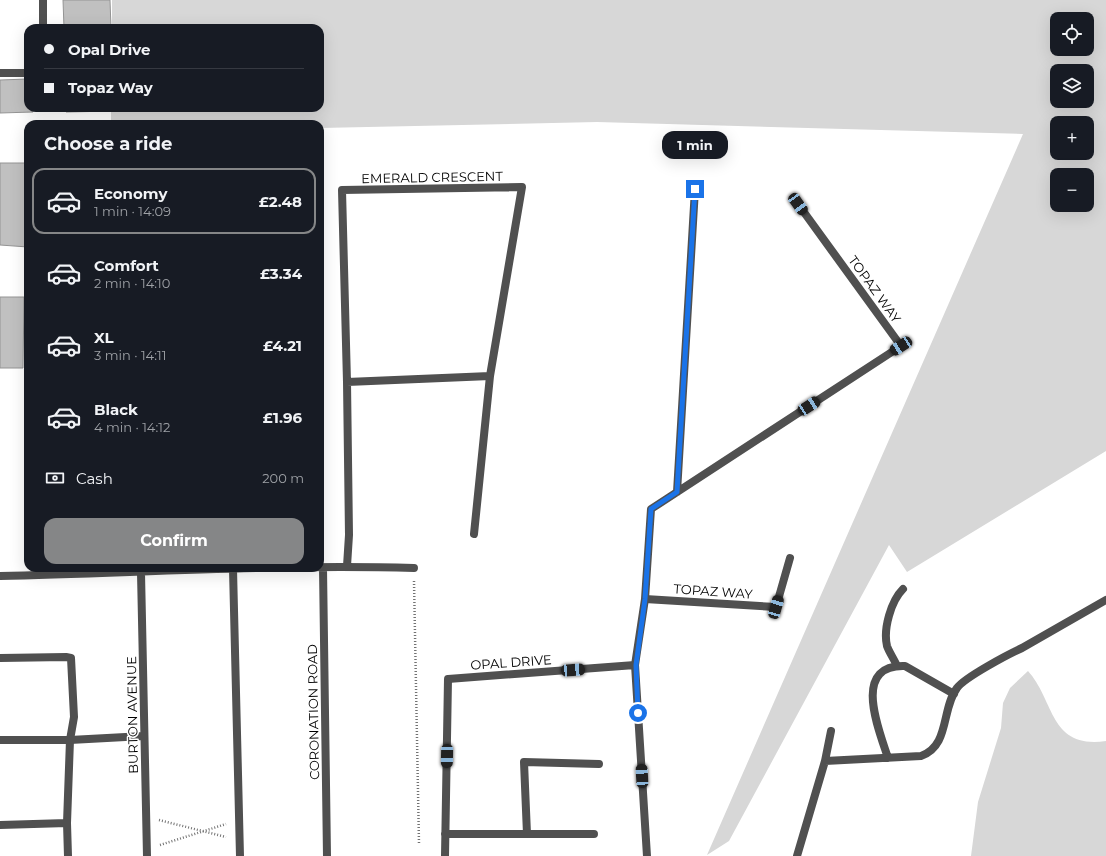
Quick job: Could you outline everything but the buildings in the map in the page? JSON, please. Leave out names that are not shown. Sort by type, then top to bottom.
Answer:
[{"type":"street","points":[[43,0],[43,24]]},
{"type":"street","points":[[0,73],[24,73]]},
{"type":"street","name":"EMERALD CRESCENT","points":[[347,566],[347,382],[342,190],[522,187],[490,376],[474,534]]},
{"type":"street","points":[[677,492],[695,189]]},
{"type":"street","name":"TOPAZ WAY","points":[[636,665],[645,599],[651,509],[901,346],[798,204]]},
{"type":"street","points":[[347,382],[490,376]]},
{"type":"street","name":"TOPAZ WAY","points":[[645,599],[776,607],[790,558]]},
{"type":"street","points":[[324,568],[347,566],[414,568]]},
{"type":"street","points":[[0,576],[97,572]]},
{"type":"street","points":[[131,572],[164,572]]},
{"type":"street","points":[[232,572],[240,856]]},
{"type":"street","name":"CORONATION ROAD","points":[[323,572],[327,856]]},
{"type":"street","name":"BURTON AVENUE","points":[[141,573],[147,852]]},
{"type":"street","points":[[897,666],[887,646],[886,631],[898,594],[903,589]]},
{"type":"street","points":[[825,761],[921,756],[933,749],[942,734],[954,694],[962,684],[1008,654],[1022,648],[1106,600]]},
{"type":"street","points":[[0,658],[71,658],[74,717],[70,740],[67,823],[68,856]]},
{"type":"street","points":[[636,665],[647,856]]},
{"type":"street","name":"OPAL DRIVE","points":[[445,856],[448,678],[636,665]]},
{"type":"street","points":[[888,758],[873,708],[871,693],[874,682],[886,669],[897,666],[905,666],[954,694]]},
{"type":"street","points":[[797,856],[825,761],[831,731]]},
{"type":"street","points":[[0,740],[70,740],[144,736]]},
{"type":"street","points":[[527,834],[524,762],[599,764]]},
{"type":"street","points":[[0,825],[67,823]]},
{"type":"street","points":[[445,834],[594,834]]},
{"type":"path","points":[[414,568],[419,844]]},
{"type":"path","points":[[146,817],[240,841]]},
{"type":"path","points":[[147,852],[204,831],[240,820]]},
{"type":"shaded area","points":[[112,0],[1106,0],[1106,451],[907,572],[889,545],[729,841],[707,855],[1023,134],[597,122],[324,128],[324,120],[111,120],[111,112],[324,112],[324,24],[112,24]]},
{"type":"shaded area","points":[[1028,671],[1037,683],[1056,720],[1063,730],[1074,738],[1087,742],[1106,741],[1106,856],[971,856],[978,802],[1001,728],[1003,703],[1010,688]]},
{"type":"route","points":[[638,713],[636,665],[645,599],[651,509],[677,492],[695,189]]}]
